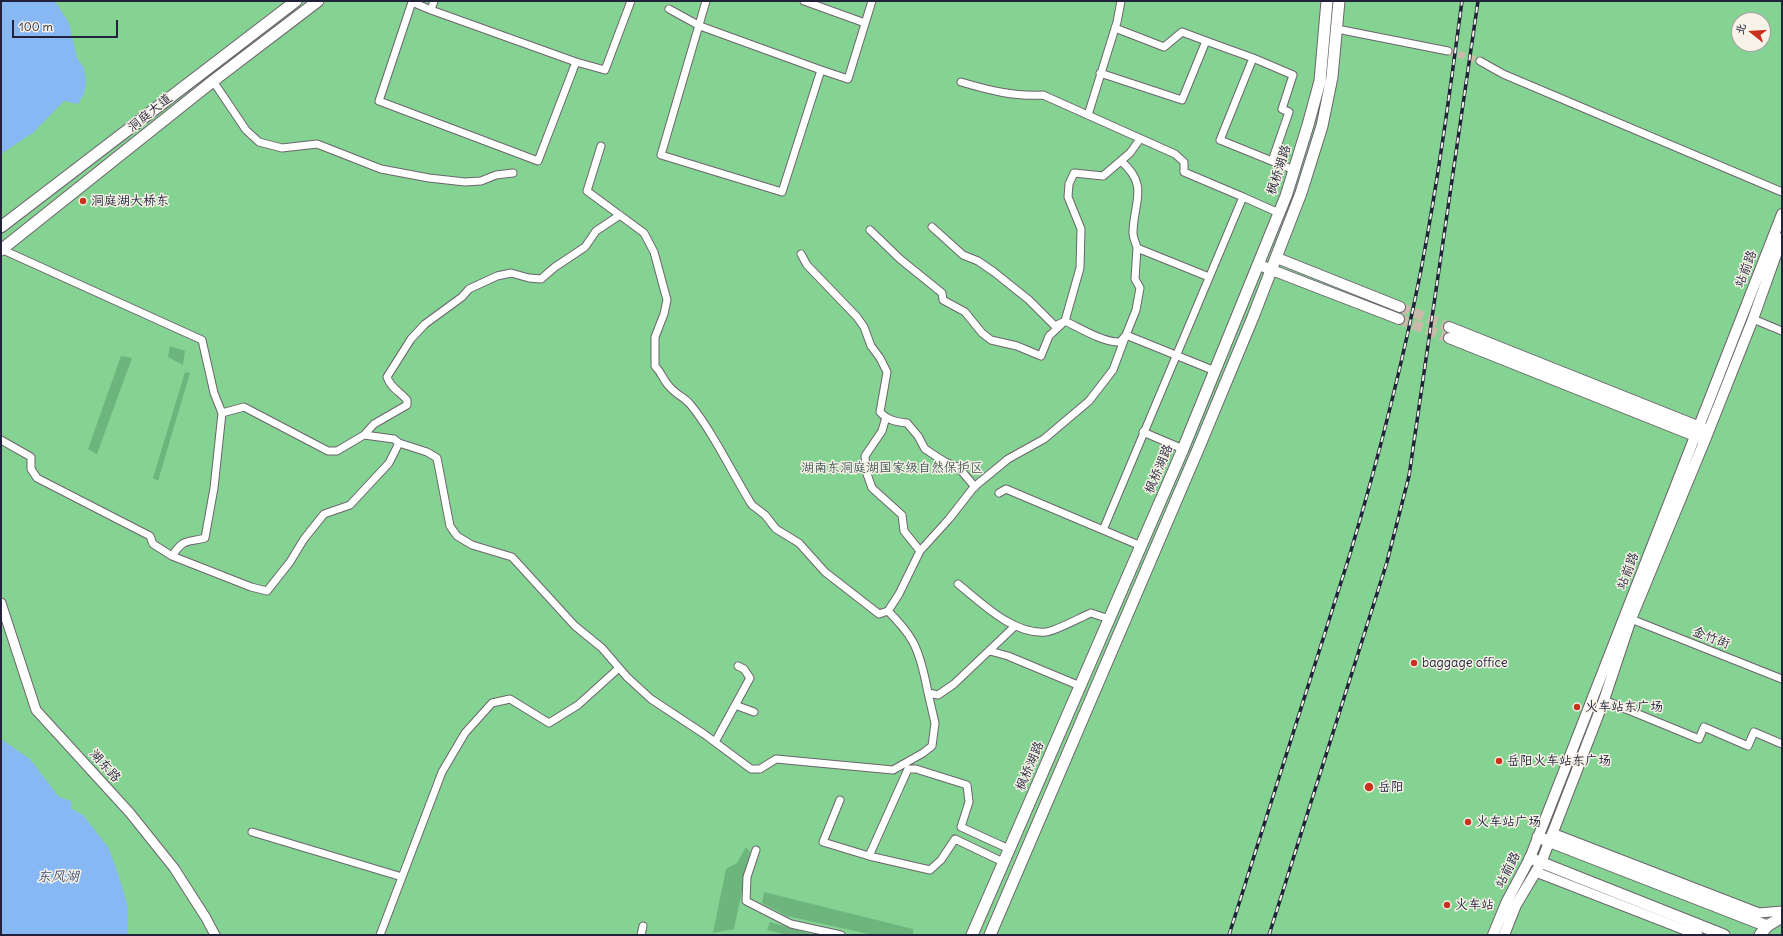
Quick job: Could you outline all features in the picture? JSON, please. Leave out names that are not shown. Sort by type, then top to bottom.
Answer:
[{"type":"main road","name":"洞庭大道","points":[[1,227],[296,1]]},
{"type":"main road","name":"洞庭大道","points":[[1,249],[212,81],[318,1]]},
{"type":"main road","name":"枫桥湖路","points":[[972,935],[1183,449],[1279,213],[1308,125],[1320,81],[1327,1]]},
{"type":"main road","points":[[990,935],[1199,447],[1277,258],[1301,193],[1322,126],[1332,77],[1339,1]]},
{"type":"main road","name":"站前路","points":[[1494,935],[1507,901],[1530,858],[1782,214]]},
{"type":"main road","name":"站前路","points":[[1504,935],[1516,905],[1538,867],[1551,837],[1604,700],[1631,620],[1707,435],[1753,319],[1781,242]]},
{"type":"main road","points":[[1277,258],[1400,307]]},
{"type":"main road","points":[[1259,265],[1399,319]]},
{"type":"main road","points":[[1449,327],[1707,435]]},
{"type":"main road","points":[[1449,338],[1697,431]]},
{"type":"main road","points":[[1538,837],[1551,837],[1764,931],[1782,917]]},
{"type":"main road","points":[[1530,858],[1538,867],[1724,935]]},
{"type":"street","points":[[431,10],[434,1]]},
{"type":"street","points":[[576,62],[538,161],[379,101],[412,2],[576,62],[605,70],[631,1]]},
{"type":"street","points":[[706,1],[700,26],[661,155],[782,192],[821,70]]},
{"type":"street","points":[[804,1],[865,23]]},
{"type":"street","points":[[669,9],[700,26],[848,79],[872,1]]},
{"type":"street","points":[[1088,115],[1115,28],[1121,1]]},
{"type":"street","points":[[1115,28],[1164,47],[1182,32],[1253,58],[1293,75],[1282,109],[1289,112],[1272,161]]},
{"type":"street","points":[[1336,29],[1448,51]]},
{"type":"street","points":[[1100,73],[1182,100],[1206,41]]},
{"type":"street","points":[[1253,58],[1220,140],[1294,170]]},
{"type":"street","points":[[1480,61],[1503,74],[1782,192]]},
{"type":"street","points":[[212,81],[246,130],[258,142],[282,148],[317,144],[381,169],[415,176],[465,182],[481,181],[496,175],[513,173]]},
{"type":"street","points":[[961,82],[997,92],[1028,96],[1043,95],[1175,154],[1184,162],[1184,172],[1279,213]]},
{"type":"street","points":[[870,230],[900,259],[942,293],[943,300],[965,312],[982,334],[991,340],[1017,346],[1041,356],[1049,336],[1064,321],[1080,268],[1081,229],[1068,197],[1070,184],[1074,173],[1103,176],[1130,153],[1140,139]]},
{"type":"street","points":[[601,146],[587,191],[644,233],[654,252],[664,284],[667,300],[664,314],[655,337],[654,355],[656,366],[663,373],[668,385],[677,395],[689,403],[752,504],[765,515],[776,529],[798,543],[825,572],[879,614],[888,611],[899,594],[920,551],[975,487],[1008,459],[1044,439],[1089,401],[1112,370],[1136,310],[1140,288],[1135,279],[1137,248],[1133,233],[1139,196],[1136,181],[1130,168],[1121,161]]},
{"type":"street","points":[[1103,530],[1243,197]]},
{"type":"street","points":[[222,413],[244,408],[328,451],[337,451],[364,435],[374,424],[407,405],[407,400],[399,391],[389,384],[387,377],[411,339],[425,324],[469,289],[497,276],[511,273],[528,278],[541,279],[585,247],[596,231],[620,215]]},
{"type":"street","points":[[932,227],[963,255],[978,261],[1029,300],[1055,326],[1064,321]]},
{"type":"street","points":[[1137,248],[1209,277]]},
{"type":"street","points":[[1,249],[202,340],[214,393],[222,413],[214,488],[205,538],[180,544],[172,556]]},
{"type":"street","points":[[801,254],[807,265],[857,317],[864,327],[871,346],[880,358],[886,372],[880,412],[896,422],[907,423],[918,436],[925,449],[945,462],[959,468],[975,487]]},
{"type":"street","points":[[1753,319],[1782,331]]},
{"type":"street","points":[[1064,321],[1115,342],[1120,342],[1126,335]]},
{"type":"street","points":[[1126,335],[1215,371]]},
{"type":"street","points":[[886,417],[882,431],[865,456],[866,471],[872,488],[902,515],[904,531],[920,551]]},
{"type":"street","points":[[1143,432],[1183,449]]},
{"type":"street","points":[[364,435],[394,439],[399,443],[427,452],[437,458],[450,526],[457,536],[472,545],[512,557],[575,626],[602,648],[619,668],[651,699],[715,742],[751,769],[760,769],[776,759],[893,770],[923,753],[932,746],[935,723],[926,680],[913,642],[888,611]]},
{"type":"street","points":[[1,440],[31,457],[31,469],[37,478],[150,536],[153,544],[172,556],[251,587],[267,591],[290,562],[304,539],[324,514],[350,505],[389,463],[399,443]]},
{"type":"street","points":[[999,493],[1006,489],[1141,546]]},
{"type":"street","points":[[958,584],[1015,626],[1023,630],[1046,632],[1091,613],[1109,619]]},
{"type":"street","name":"湖东路","points":[[1,602],[36,710],[130,813],[174,868],[215,935]]},
{"type":"street","name":"金竹街","points":[[1631,620],[1782,679]]},
{"type":"street","points":[[928,693],[938,695],[954,684],[1015,626]]},
{"type":"street","points":[[990,651],[1008,656],[1080,686]]},
{"type":"street","points":[[715,742],[750,678],[744,669],[738,666]]},
{"type":"street","points":[[380,935],[442,772],[465,733],[492,703],[510,699],[549,723],[578,705],[619,668]]},
{"type":"street","points":[[1604,700],[1699,739],[1704,727],[1748,746],[1754,732],[1782,744]]},
{"type":"street","points":[[735,705],[754,712]]},
{"type":"street","points":[[840,800],[823,842],[869,856],[930,870],[941,860],[961,827],[969,802],[967,785],[916,769],[908,769],[869,856]]},
{"type":"street","points":[[961,827],[1009,849]]},
{"type":"street","points":[[252,832],[402,877]]},
{"type":"street","points":[[1551,837],[1759,913],[1782,911]]},
{"type":"street","points":[[953,842],[955,839],[1004,862]]},
{"type":"street","points":[[756,850],[747,877],[746,901],[791,924],[841,935]]},
{"type":"street","points":[[1538,867],[1698,935]]},
{"type":"street","points":[[641,935],[643,926]]},
{"type":"green space","name":"湖南东洞庭湖国家级自然保护区","points":[[1,1],[1782,1],[1782,935],[1,935]]},
{"type":"green space","points":[[170,346],[185,351],[183,365],[168,357]]},
{"type":"green space","points":[[121,356],[132,358],[97,454],[88,449]]},
{"type":"green space","points":[[185,372],[190,373],[158,481],[153,478]]},
{"type":"green space","points":[[746,847],[750,852],[734,929],[713,933],[726,869],[737,863]]},
{"type":"green space","points":[[764,892],[913,929],[913,935],[873,935],[787,916],[762,903]]},
{"type":"green space","points":[[770,922],[814,935],[788,935],[767,930]]},
{"type":"water","points":[[1,1],[55,1],[69,23],[77,58],[84,68],[86,81],[84,94],[78,104],[64,101],[34,132],[1,154]]},
{"type":"water","name":"东风湖","points":[[1,739],[30,759],[59,797],[71,801],[72,809],[83,815],[108,847],[118,873],[128,907],[128,935],[1,935]]},
{"type":"tunnel","points":[[1448,51],[1480,61]]},
{"type":"tunnel","points":[[1400,307],[1449,327]]},
{"type":"tunnel","points":[[1399,319],[1449,338]]},
{"type":"railway","points":[[1229,935],[1350,554],[1389,413],[1414,306],[1427,237],[1462,1]]},
{"type":"railway","points":[[1269,935],[1387,562],[1409,476],[1478,1]]},
{"type":"place","name":"洞庭湖大桥东","points":[[83,201]]},
{"type":"place","name":"baggage office","points":[[1414,663]]},
{"type":"place","name":"火车站东广场","points":[[1577,707]]},
{"type":"place","name":"岳阳火车站东广场","points":[[1499,761]]},
{"type":"place","name":"岳阳","points":[[1369,787]]},
{"type":"place","name":"火车站广场","points":[[1468,822]]},
{"type":"place","name":"火车站","points":[[1447,905]]}]
